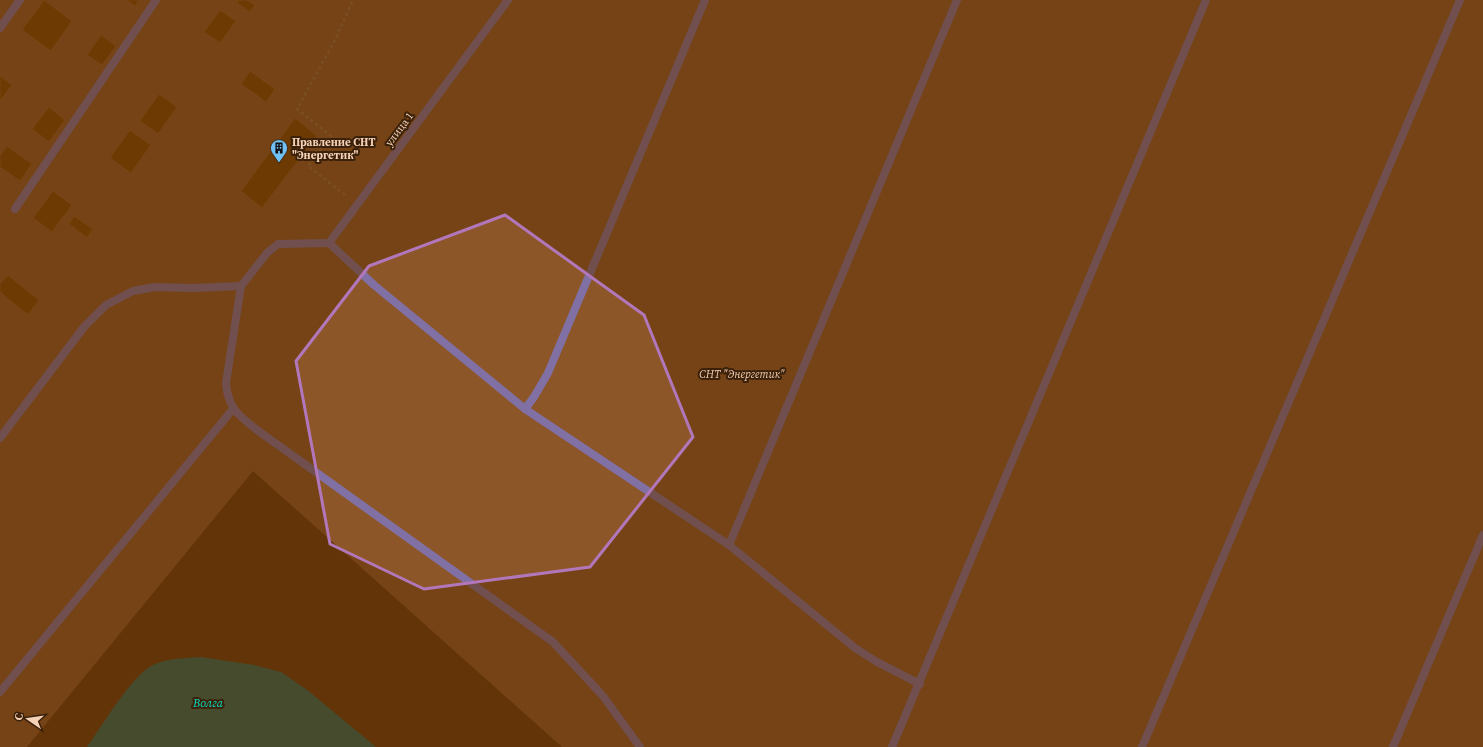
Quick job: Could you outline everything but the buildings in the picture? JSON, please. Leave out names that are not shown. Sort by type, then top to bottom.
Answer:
[{"type":"lane","points":[[0,28],[20,0]]},
{"type":"lane","points":[[15,209],[156,0]]},
{"type":"lane","name":"улица 1","points":[[330,243],[356,204],[508,0]]},
{"type":"lane","points":[[525,409],[548,374],[705,0]]},
{"type":"lane","points":[[729,545],[956,0]]},
{"type":"lane","points":[[892,747],[920,684],[1206,0]]},
{"type":"lane","points":[[1142,747],[1460,0]]},
{"type":"lane","points":[[640,747],[603,696],[553,642],[257,430],[233,409],[228,398],[226,383],[241,286],[267,253],[278,244],[330,243],[374,286],[525,409],[729,545],[855,648],[877,662],[920,684]]},
{"type":"lane","points":[[0,438],[84,327],[106,305],[133,291],[155,287],[192,288],[241,286]]},
{"type":"lane","points":[[0,692],[233,409]]},
{"type":"lane","points":[[1393,747],[1483,535]]},
{"type":"path","points":[[353,0],[334,42],[297,110],[331,136],[308,166],[356,204]]},
{"type":"highlighted area","points":[[505,215],[644,315],[693,437],[590,567],[424,589],[330,544],[296,361],[369,266]]},
{"type":"green space","name":"СНТ \"Энергетик\"","points":[[0,0],[1483,0],[1483,747],[562,747],[253,471],[27,747],[0,747]]},
{"type":"water","name":"Волга","points":[[201,657],[254,665],[281,672],[306,689],[376,747],[87,747],[126,690],[144,671],[153,665],[164,661]]},
{"type":"place","name":"Правление СНТ \"Энергетик\"","points":[[279,163]]}]
